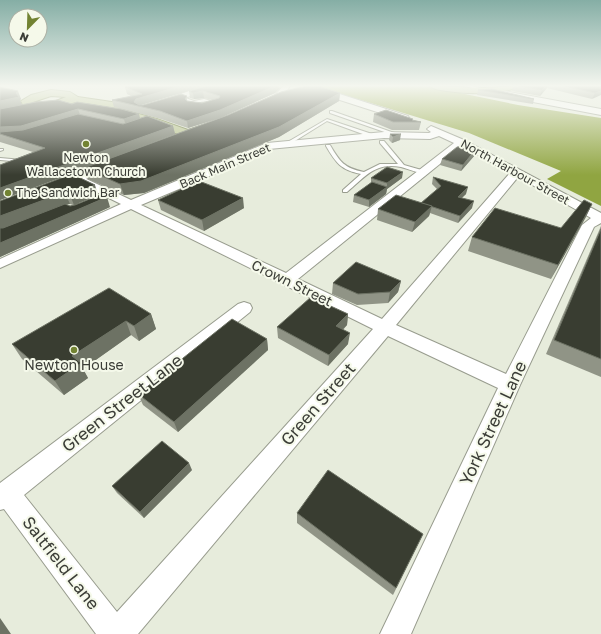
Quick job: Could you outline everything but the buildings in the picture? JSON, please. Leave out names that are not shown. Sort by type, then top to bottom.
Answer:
[{"type":"main road","points":[[127,116],[188,134],[222,122]]},
{"type":"main road","points":[[192,121],[210,126]]},
{"type":"street","name":"North Harbour Street","points":[[396,116],[440,132],[461,142],[600,218]]},
{"type":"street","name":"Back Main Street","points":[[0,264],[132,204],[201,176],[267,146],[398,134],[423,136],[440,132]]},
{"type":"street","points":[[173,140],[188,134]]},
{"type":"street","points":[[287,280],[461,142]]},
{"type":"street","points":[[0,207],[121,160]]},
{"type":"street","name":"Green Street","points":[[117,634],[385,327],[516,173]]},
{"type":"street","name":"Crown Street","points":[[76,178],[385,327],[510,385]]},
{"type":"street","points":[[94,203],[113,195]]},
{"type":"street","name":"York Street Lane","points":[[395,634],[510,385],[589,225],[600,218]]},
{"type":"street","name":"Green Street Lane","points":[[3,496],[244,308]]},
{"type":"street","name":"Saltfield Lane","points":[[3,496],[117,634]]},
{"type":"lane","points":[[342,116],[398,134]]},
{"type":"lane","points":[[288,143],[327,120],[373,136]]},
{"type":"lane","points":[[382,142],[402,166]]},
{"type":"lane","points":[[328,146],[339,164],[349,171],[366,174]]},
{"type":"lane","points":[[0,159],[26,162]]},
{"type":"lane","points":[[345,191],[374,167],[386,165],[402,166],[423,172]]},
{"type":"shaded area","points":[[412,116],[586,116],[601,118],[601,206],[547,179],[561,171],[469,133]]},
{"type":"place","name":"Newton Wallacetown Church","points":[[86,144]]},
{"type":"place","name":"The Sandwich Bar","points":[[8,193]]},
{"type":"place","name":"Newton House","points":[[74,350]]}]
